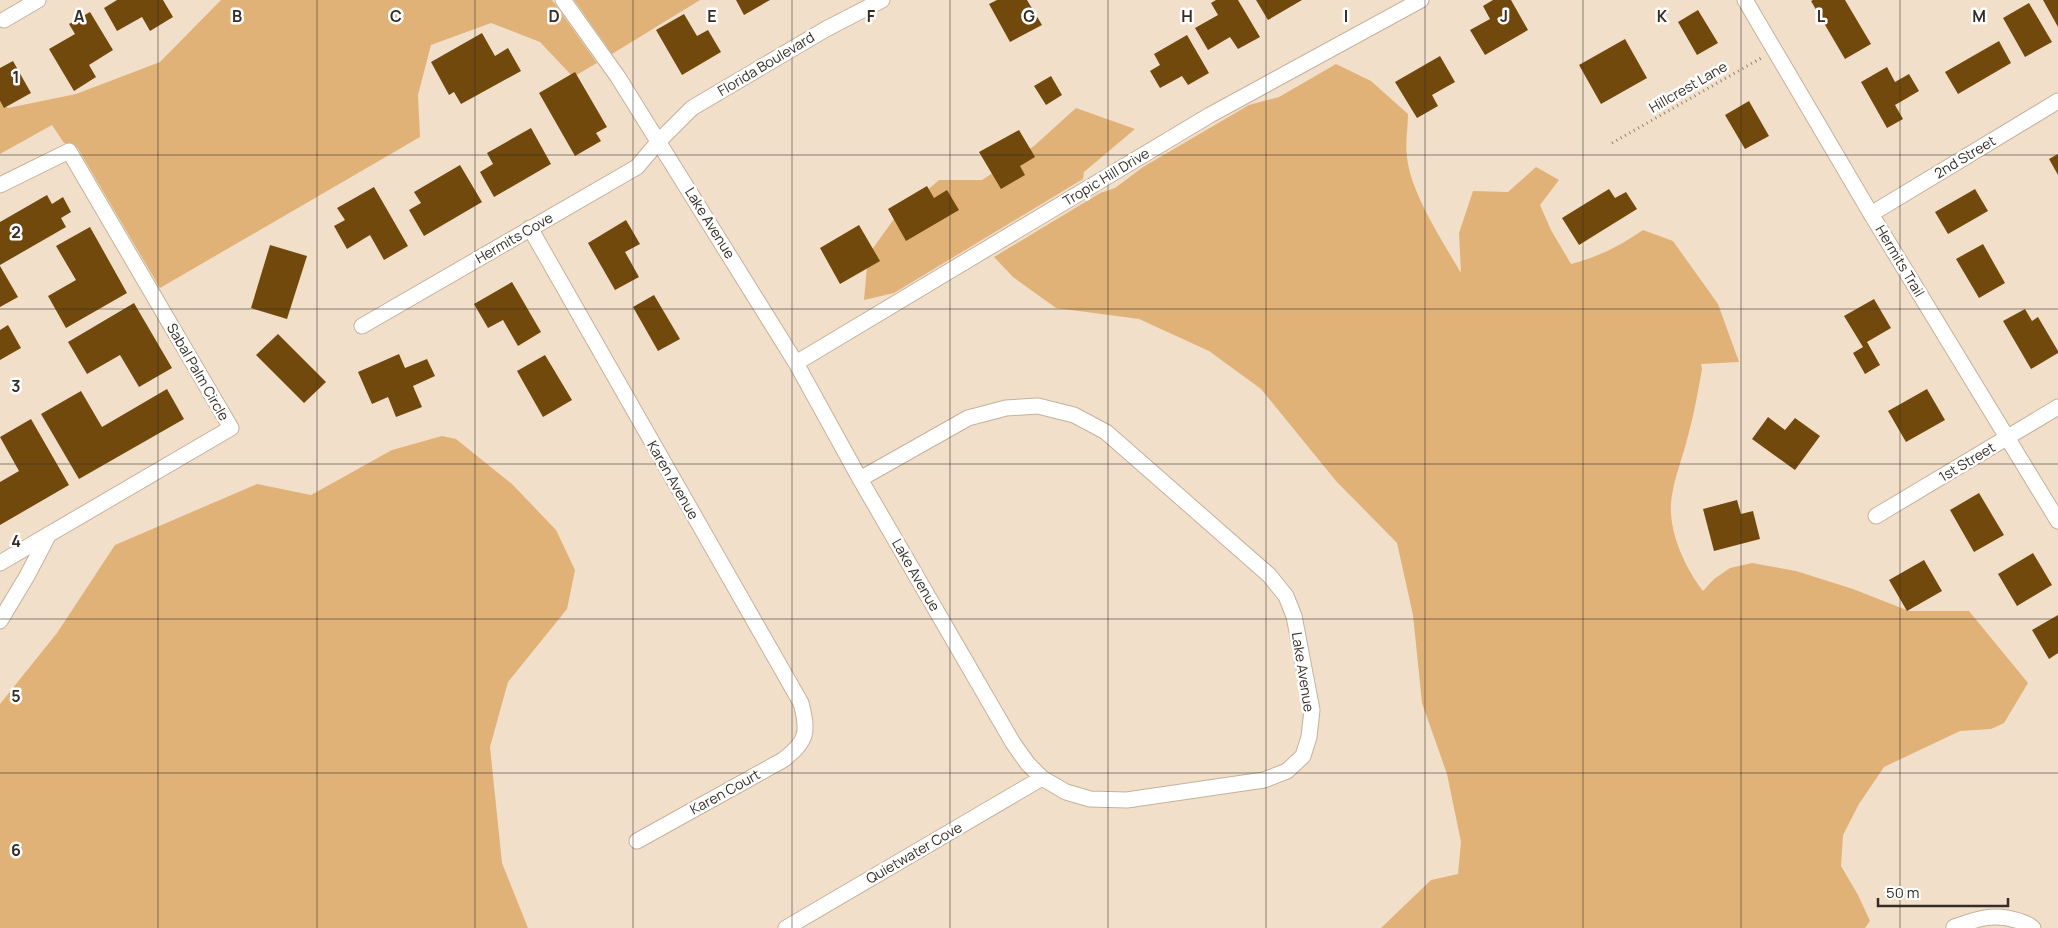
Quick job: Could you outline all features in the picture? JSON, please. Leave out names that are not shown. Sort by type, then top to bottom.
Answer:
[{"type":"street","points":[[4,20],[38,0]]},
{"type":"street","name":"Lake Avenue","points":[[563,0],[618,77],[796,363],[860,479],[1012,743],[1028,764],[1042,778],[1066,792],[1090,799],[1127,800],[1264,780],[1287,771],[1302,756],[1309,737],[1312,710],[1294,616],[1286,596],[1268,575],[1106,432],[1074,415],[1038,406],[1006,408],[968,418],[860,479]]},
{"type":"street","name":"Florida Boulevard","points":[[659,141],[692,108],[826,28],[882,0]]},
{"type":"street","name":"Tropic Hill Drive","points":[[796,363],[1210,115],[1421,0]]},
{"type":"street","name":"Hermits Trail","points":[[1745,0],[1871,214],[2058,521]]},
{"type":"street","name":"2nd Street","points":[[1871,214],[2058,101]]},
{"type":"street","name":"Hermits Cove","points":[[362,326],[637,166],[659,141]]},
{"type":"street","name":"Sabal Palm Circle","points":[[0,185],[69,152],[231,428],[0,563]]},
{"type":"street","name":"Karen Avenue","points":[[530,228],[801,703],[805,718],[805,735]]},
{"type":"street","name":"1st Street","points":[[1876,516],[2058,407]]},
{"type":"street","points":[[0,621],[49,534]]},
{"type":"street","name":"Karen Court","points":[[637,841],[783,760],[798,749],[805,735]]},
{"type":"street","name":"Quietwater Cove","points":[[786,928],[1042,778]]},
{"type":"street","points":[[1954,927],[1980,918],[2004,916],[2030,924],[2033,928]]},
{"type":"path","name":"Hillcrest Lane","points":[[1612,142],[1774,51]]},
{"type":"shaded area","points":[[221,0],[552,0],[597,63],[573,77],[540,42],[491,23],[431,45],[418,95],[420,137],[160,288],[77,147],[64,143],[52,125],[0,154],[0,102],[8,108],[76,94],[160,62]]},
{"type":"shaded area","points":[[574,0],[700,0],[612,54]]},
{"type":"shaded area","points":[[1336,64],[1371,81],[1408,114],[1406,152],[1414,186],[1428,216],[1461,273],[1459,233],[1473,191],[1508,192],[1536,167],[1559,180],[1540,205],[1551,230],[1571,264],[1608,250],[1643,230],[1673,241],[1718,304],[1739,362],[1701,364],[1702,369],[1694,411],[1675,481],[1671,507],[1674,533],[1678,546],[1689,570],[1703,591],[1714,579],[1730,568],[1752,563],[1796,571],[1853,589],[1909,611],[1969,611],[2028,683],[2004,723],[1991,729],[1960,731],[1884,767],[1859,804],[1843,835],[1841,866],[1858,895],[1870,921],[1865,928],[1381,928],[1431,880],[1458,874],[1461,842],[1447,774],[1422,703],[1413,615],[1397,543],[1336,481],[1261,389],[1209,351],[1139,319],[1056,308],[1013,277],[994,257],[1100,193],[1115,188],[1143,167],[1249,105],[1279,97]]},
{"type":"shaded area","points":[[1076,108],[1135,129],[1084,172],[1083,179],[894,293],[864,300],[868,255],[894,219],[939,180],[982,180],[1034,146]]},
{"type":"shaded area","points":[[442,436],[456,439],[512,484],[556,530],[575,570],[567,609],[508,682],[490,747],[502,863],[528,928],[0,928],[0,704],[57,633],[115,545],[257,484],[311,495],[392,450]]},
{"type":"building","points":[[117,0],[163,0],[173,17],[150,31],[142,17],[117,31],[104,8]]},
{"type":"building","points":[[736,0],[770,0],[744,15]]},
{"type":"building","points":[[997,0],[1027,0],[1042,25],[1010,42],[989,4]]},
{"type":"building","points":[[1216,0],[1238,0],[1260,37],[1238,49],[1230,37],[1208,50],[1195,28],[1218,15],[1211,3]]},
{"type":"building","points":[[1256,0],[1302,0],[1268,20]]},
{"type":"building","points":[[1493,0],[1511,0],[1528,30],[1485,55],[1470,30],[1490,19],[1483,6]]},
{"type":"building","points":[[1845,0],[1871,44],[1845,59],[1811,1]]},
{"type":"building","points":[[2043,0],[2058,0],[2058,27]]},
{"type":"building","points":[[2029,3],[2052,42],[2025,57],[2003,18]]},
{"type":"building","points":[[1698,10],[1718,43],[1697,55],[1678,22]]},
{"type":"building","points":[[90,12],[113,50],[89,65],[96,77],[74,91],[49,49],[75,34],[69,24]]},
{"type":"building","points":[[684,14],[697,36],[708,30],[721,52],[682,75],[656,30]]},
{"type":"building","points":[[482,33],[495,56],[508,48],[521,71],[461,104],[454,92],[449,95],[431,62]]},
{"type":"building","points":[[1187,35],[1209,73],[1188,85],[1182,76],[1160,88],[1150,71],[1160,65],[1154,54]]},
{"type":"building","points":[[1625,39],[1647,78],[1601,104],[1579,65]]},
{"type":"building","points":[[1999,41],[2011,63],[1958,94],[1945,72]]},
{"type":"building","points":[[1440,56],[1455,82],[1432,95],[1438,106],[1417,118],[1395,82]]},
{"type":"building","points":[[13,61],[31,93],[4,108],[0,101],[0,68]]},
{"type":"building","points":[[1887,67],[1895,82],[1909,74],[1919,91],[1895,105],[1903,119],[1887,128],[1861,82]]},
{"type":"building","points":[[575,72],[607,127],[596,133],[601,141],[575,156],[539,93]]},
{"type":"building","points":[[1051,76],[1062,95],[1046,105],[1034,86]]},
{"type":"building","points":[[1749,101],[1769,136],[1745,149],[1725,115]]},
{"type":"building","points":[[531,128],[551,164],[494,197],[480,172],[493,164],[487,153]]},
{"type":"building","points":[[1019,130],[1035,157],[1020,166],[1025,175],[1001,189],[979,152]]},
{"type":"building","points":[[2058,154],[2058,175],[2049,159]]},
{"type":"building","points":[[460,165],[482,202],[424,236],[409,210],[421,203],[414,192]]},
{"type":"building","points":[[927,186],[934,198],[947,190],[959,210],[906,241],[888,209]]},
{"type":"building","points":[[374,187],[408,246],[384,260],[370,235],[347,249],[334,226],[345,220],[337,208]]},
{"type":"building","points":[[1609,189],[1615,198],[1626,192],[1637,209],[1579,245],[1562,218]]},
{"type":"building","points":[[1975,189],[1988,211],[1948,234],[1935,212]]},
{"type":"building","points":[[47,195],[52,204],[63,197],[71,212],[61,218],[66,227],[0,265],[0,222]]},
{"type":"building","points":[[626,220],[640,244],[625,252],[639,277],[615,290],[588,243]]},
{"type":"building","points":[[859,225],[880,261],[840,284],[820,248]]},
{"type":"building","points":[[90,227],[127,293],[66,328],[48,296],[76,280],[56,246]]},
{"type":"building","points":[[1983,244],[2005,283],[1979,298],[1956,259]]},
{"type":"building","points":[[270,245],[307,256],[287,319],[251,308]]},
{"type":"building","points":[[0,266],[18,297],[0,307]]},
{"type":"building","points":[[512,282],[541,332],[518,346],[503,320],[488,328],[474,304]]},
{"type":"building","points":[[654,295],[680,339],[658,351],[633,307]]},
{"type":"building","points":[[1874,299],[1891,328],[1867,342],[1880,365],[1865,374],[1853,353],[1863,347],[1844,316]]},
{"type":"building","points":[[134,303],[172,368],[139,387],[120,355],[87,374],[68,342]]},
{"type":"building","points":[[2025,309],[2032,321],[2038,317],[2058,351],[2058,353],[2031,369],[2003,321]]},
{"type":"building","points":[[8,325],[21,348],[0,360],[0,330]]},
{"type":"building","points":[[278,334],[326,382],[304,403],[256,355]]},
{"type":"building","points":[[399,354],[405,368],[427,359],[435,376],[413,386],[422,407],[396,417],[388,397],[372,404],[358,372]]},
{"type":"building","points":[[545,355],[572,400],[543,417],[517,371]]},
{"type":"building","points":[[167,389],[184,419],[79,479],[41,414],[81,391],[102,427]]},
{"type":"building","points":[[1927,389],[1945,420],[1906,442],[1888,411]]},
{"type":"building","points":[[1768,417],[1785,430],[1795,418],[1820,436],[1795,470],[1752,439]]},
{"type":"building","points":[[31,419],[69,485],[0,525],[0,482],[19,471],[0,437]]},
{"type":"building","points":[[1979,493],[2004,535],[1974,552],[1950,510]]},
{"type":"building","points":[[1737,500],[1741,514],[1753,511],[1760,539],[1714,551],[1703,509]]},
{"type":"building","points":[[2033,553],[2052,585],[2017,606],[1998,574]]},
{"type":"building","points":[[1924,560],[1942,591],[1907,611],[1889,580]]},
{"type":"building","points":[[2058,615],[2058,653],[2049,659],[2032,630]]}]
